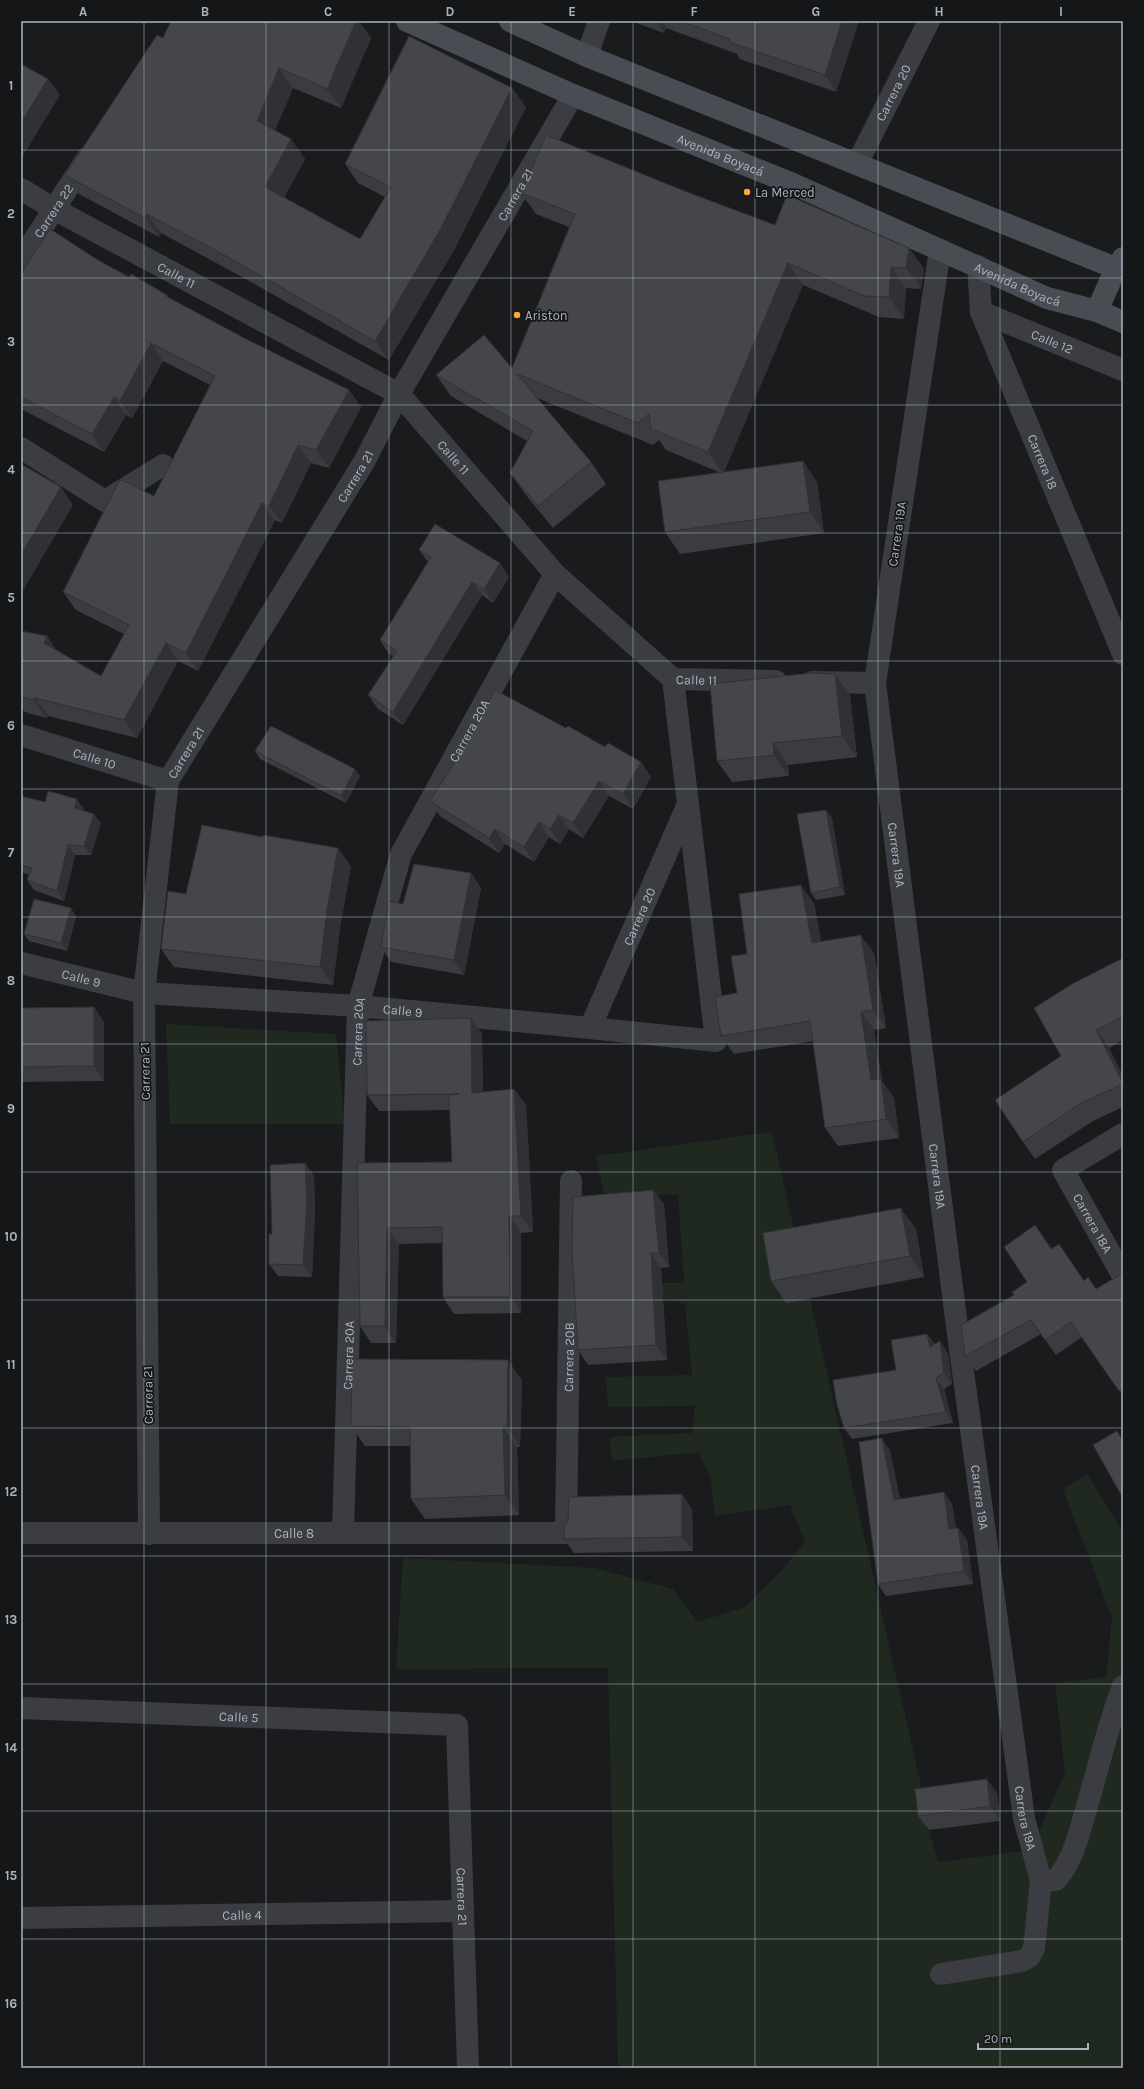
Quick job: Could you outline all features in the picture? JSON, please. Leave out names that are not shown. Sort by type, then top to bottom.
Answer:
[{"type":"main road","name":"Avenida Boyacá","points":[[407,21],[573,96],[793,184],[1048,298],[1097,312],[1123,322]]},
{"type":"main road","points":[[510,21],[587,56],[857,164],[1121,265],[1097,312]]},
{"type":"street","points":[[587,56],[599,21]]},
{"type":"street","name":"Carrera 20","points":[[857,164],[929,21]]},
{"type":"street","name":"Carrera 21","points":[[149,1534],[144,994],[168,781],[364,462],[399,394],[573,96]]},
{"type":"street","name":"Carrera 22","points":[[21,260],[101,137]]},
{"type":"street","name":"Calle 11","points":[[21,189],[399,394],[555,574],[673,679],[875,683]]},
{"type":"street","name":"Carrera 19A","points":[[940,250],[875,683],[959,1342],[1024,1818],[1041,1881]]},
{"type":"street","name":"Carrera 18","points":[[978,266],[981,312],[1123,654]]},
{"type":"street","name":"Calle 12","points":[[981,312],[1123,370]]},
{"type":"street","points":[[21,448],[106,501],[162,465]]},
{"type":"street","name":"Carrera 20A","points":[[343,1533],[358,1006],[401,854],[555,574]]},
{"type":"street","points":[[673,679],[688,804]]},
{"type":"street","name":"Calle 10","points":[[21,735],[168,781]]},
{"type":"street","name":"Carrera 20","points":[[590,1028],[688,804]]},
{"type":"street","name":"Calle 9","points":[[21,963],[144,994],[358,1006],[716,1041],[688,804]]},
{"type":"street","name":"Carrera 18A","points":[[1123,1134],[1063,1170],[1123,1276]]},
{"type":"street","name":"Carrera 20B","points":[[566,1533],[571,1181]]},
{"type":"street","name":"Calle 8","points":[[21,1533],[566,1533]]},
{"type":"street","points":[[940,1974],[1022,1962],[1030,1956],[1034,1948],[1041,1881],[1056,1880],[1068,1866],[1091,1794],[1115,1706],[1123,1686]]},
{"type":"street","name":"Calle 5","points":[[21,1708],[457,1725]]},
{"type":"street","name":"Carrera 21","points":[[457,1725],[468,2068]]},
{"type":"street","name":"Calle 4","points":[[21,1918],[463,1911]]},
{"type":"shaded area","points":[[166,1024],[336,1034],[345,1124],[170,1124]]},
{"type":"shaded area","points":[[772,1132],[925,1803],[929,1830],[938,1862],[1031,1850],[1065,1773],[1055,1683],[1106,1677],[1112,1618],[1063,1489],[1087,1474],[1123,1533],[1123,2068],[618,2068],[608,1668],[396,1669],[403,1558],[594,1568],[673,1589],[698,1622],[745,1607],[782,1570],[805,1542],[790,1505],[715,1516],[711,1480],[699,1452],[612,1461],[609,1437],[692,1433],[695,1406],[608,1407],[606,1377],[692,1375],[685,1304],[599,1283],[684,1283],[678,1194],[605,1198],[596,1156]]},
{"type":"building","points":[[171,21],[356,21],[327,89],[279,68],[257,121],[291,139],[265,187],[360,239],[391,187],[345,164],[409,36],[512,88],[440,230],[375,341],[228,257],[147,214],[145,218],[65,175],[157,35],[163,38]]},
{"type":"building","points":[[681,21],[842,21],[825,75],[729,42],[730,39]]},
{"type":"building","points":[[21,64],[48,79],[21,123]]},
{"type":"building","points":[[546,135],[687,192],[775,225],[787,195],[909,248],[906,268],[891,267],[889,297],[864,296],[788,263],[708,452],[651,429],[649,414],[638,423],[517,374],[591,462],[538,506],[510,473],[533,431],[436,375],[484,335],[512,368],[575,214],[521,193]]},
{"type":"building","points":[[50,229],[98,260],[129,277],[131,274],[167,295],[166,296],[244,338],[349,390],[316,450],[298,445],[269,506],[262,503],[186,653],[166,643],[124,720],[35,698],[34,700],[21,697],[21,631],[47,636],[44,643],[101,676],[129,625],[63,592],[119,481],[122,480],[154,496],[215,376],[151,343],[120,401],[114,397],[92,434],[21,397],[21,275]]},
{"type":"building","points":[[803,461],[810,512],[665,532],[658,481]]},
{"type":"building","points":[[21,464],[61,487],[21,555]]},
{"type":"building","points":[[435,524],[500,563],[484,589],[472,582],[393,712],[368,695],[397,651],[380,640],[431,557],[419,550]]},
{"type":"building","points":[[812,673],[835,674],[842,736],[773,743],[774,755],[717,761],[710,684]]},
{"type":"building","points":[[495,690],[566,728],[568,726],[605,747],[608,743],[641,762],[623,794],[599,781],[573,823],[559,815],[550,829],[539,822],[524,847],[495,829],[489,838],[430,801],[463,749]]},
{"type":"building","points":[[271,726],[355,769],[341,796],[255,751]]},
{"type":"building","points":[[48,791],[77,799],[75,808],[94,814],[84,846],[68,845],[57,891],[27,880],[32,868],[21,865],[21,796],[45,802]]},
{"type":"building","points":[[826,810],[840,887],[811,893],[797,814]]},
{"type":"building","points":[[202,825],[263,837],[263,835],[338,848],[327,910],[320,967],[161,949],[168,891],[186,894]]},
{"type":"building","points":[[414,864],[471,873],[454,960],[381,947],[389,901],[403,904]]},
{"type":"building","points":[[801,885],[812,943],[861,935],[873,1010],[861,1012],[871,1080],[881,1079],[886,1119],[825,1128],[810,1021],[721,1036],[715,997],[737,993],[731,956],[747,954],[739,894]]},
{"type":"building","points":[[34,899],[71,908],[61,943],[24,934]]},
{"type":"building","points":[[1123,958],[1123,1017],[1096,1030],[1123,1084],[1081,1103],[1023,1142],[995,1100],[1061,1056],[1034,1008],[1074,983]]},
{"type":"building","points":[[94,1007],[94,1066],[21,1067],[21,1008]]},
{"type":"building","points":[[471,1018],[472,1093],[514,1089],[521,1216],[509,1216],[510,1297],[443,1297],[442,1227],[387,1228],[385,1326],[360,1326],[357,1163],[452,1162],[449,1095],[459,1094],[367,1095],[366,1021]]},
{"type":"building","points":[[305,1163],[307,1200],[303,1265],[269,1264],[269,1234],[272,1234],[270,1165]]},
{"type":"building","points":[[653,1190],[659,1253],[651,1253],[656,1345],[578,1350],[572,1251],[573,1197]]},
{"type":"building","points":[[901,1208],[910,1256],[771,1281],[763,1233]]},
{"type":"building","points":[[1035,1225],[1051,1249],[1059,1244],[1084,1281],[1088,1277],[1096,1289],[1123,1273],[1123,1388],[1119,1391],[1071,1322],[1045,1340],[1031,1320],[965,1356],[961,1325],[1014,1295],[1012,1292],[1027,1282],[1004,1247]]},
{"type":"building","points":[[927,1334],[930,1347],[940,1341],[944,1373],[936,1378],[946,1412],[844,1428],[837,1405],[833,1380],[896,1370],[891,1340]]},
{"type":"building","points":[[352,1359],[508,1360],[507,1427],[503,1427],[505,1495],[411,1499],[410,1427],[351,1426]]},
{"type":"building","points":[[1117,1431],[1123,1441],[1123,1498],[1093,1445]]},
{"type":"building","points":[[882,1438],[894,1500],[944,1492],[949,1529],[958,1528],[964,1571],[878,1584],[859,1442]]},
{"type":"building","points":[[682,1494],[682,1537],[564,1539],[564,1527],[568,1519],[569,1497]]},
{"type":"building","points":[[987,1779],[990,1806],[918,1816],[915,1789]]},
{"type":"place","name":"La Merced","points":[[747,192]]},
{"type":"place","name":"Ariston","points":[[517,315]]}]
